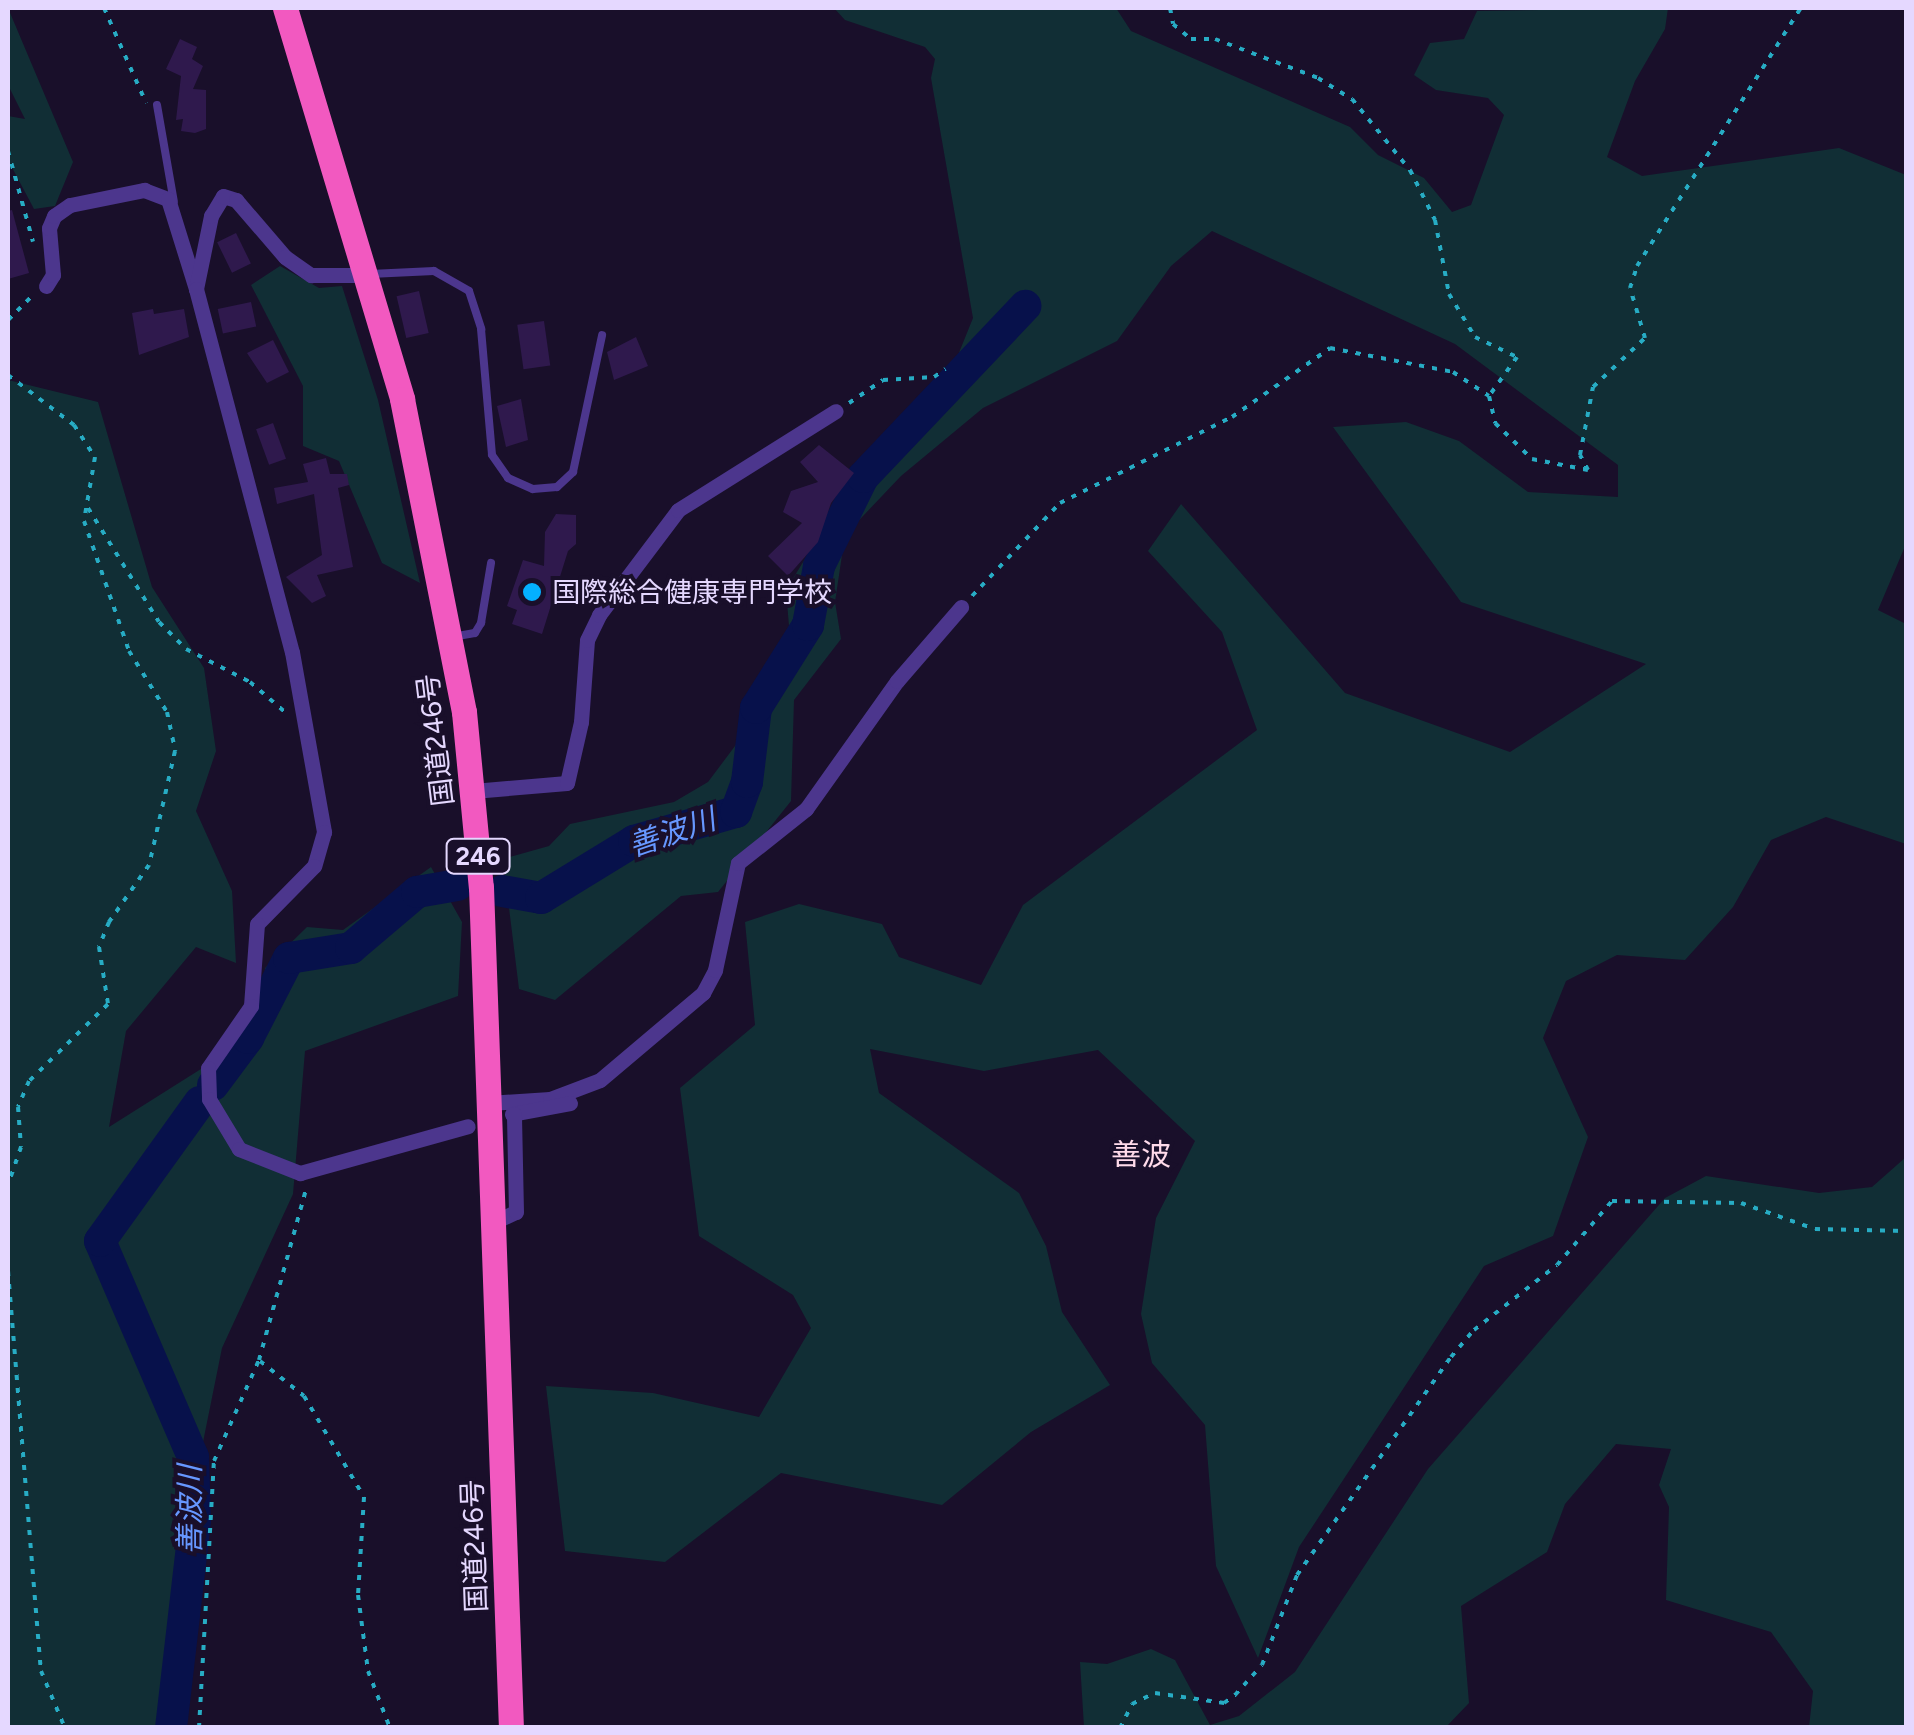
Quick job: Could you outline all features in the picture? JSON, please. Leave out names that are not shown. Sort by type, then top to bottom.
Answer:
[{"type":"highway","name":"国道246号","points":[[285,8],[366,275],[423,487],[452,637],[473,792],[505,1110],[492,1223],[510,1728]]},
{"type":"street","points":[[46,286],[53,271],[48,228],[64,207],[153,190],[174,211],[306,728],[324,842],[306,876],[261,915],[251,1006],[206,1078],[232,1142],[286,1170],[310,1173],[468,1126]]},
{"type":"street","points":[[196,289],[211,216],[223,196],[236,200],[285,257],[311,276],[366,275]]},
{"type":"street","points":[[473,792],[568,783],[581,722],[587,640],[599,615],[678,510],[836,412]]},
{"type":"street","points":[[505,1110],[576,1100],[703,993],[715,970],[738,863],[806,809],[897,681],[962,607]]},
{"type":"street","points":[[505,1110],[600,1080]]},
{"type":"lane","points":[[152,105],[174,211]]},
{"type":"lane","points":[[366,275],[434,271],[470,292],[481,329],[492,455],[508,478],[533,489],[556,487],[573,472],[602,335]]},
{"type":"lane","points":[[452,637],[475,633],[481,622],[491,563]]},
{"type":"path","points":[[104,8],[152,105]]},
{"type":"path","points":[[1170,8],[1174,24],[1191,40],[1215,39],[1318,78],[1352,99],[1410,170],[1435,220],[1448,294],[1475,337],[1516,357],[1489,396],[1495,422],[1532,460],[1588,470],[1580,454],[1593,387],[1645,338],[1630,288],[1637,266],[1801,8]]},
{"type":"path","points":[[8,151],[34,247]]},
{"type":"path","points":[[8,320],[46,286]]},
{"type":"path","points":[[962,607],[1060,503],[1232,417],[1330,348],[1439,368],[1489,396]]},
{"type":"path","points":[[836,412],[883,380],[934,377],[945,369]]},
{"type":"path","points":[[8,375],[74,425],[95,457],[84,520],[130,651],[168,712],[174,751],[148,865],[108,922],[99,947],[108,1004],[30,1081],[18,1107],[21,1148],[8,1184]]},
{"type":"path","points":[[88,508],[159,622],[186,649],[250,682],[306,728]]},
{"type":"path","points":[[199,1728],[214,1461],[258,1360],[310,1173]]},
{"type":"path","points":[[1120,1728],[1132,1704],[1155,1692],[1224,1702],[1235,1695],[1262,1665],[1297,1574],[1451,1357],[1474,1330],[1557,1265],[1612,1201],[1741,1202],[1815,1229],[1906,1231]]},
{"type":"path","points":[[8,1271],[39,1655],[65,1728]]},
{"type":"path","points":[[258,1360],[304,1396],[364,1497],[358,1594],[368,1671],[390,1728]]},
{"type":"green space","points":[[8,8],[73,162],[55,206],[34,209],[8,160],[8,116],[25,119],[8,85]]},
{"type":"green space","points":[[834,8],[1116,8],[1131,31],[1350,127],[1378,155],[1424,178],[1452,212],[1471,205],[1504,115],[1488,98],[1436,90],[1414,75],[1430,43],[1464,39],[1477,11],[1668,8],[1665,29],[1635,81],[1607,157],[1642,176],[1839,148],[1906,175],[1906,544],[1878,610],[1906,624],[1906,844],[1826,817],[1771,840],[1733,907],[1685,960],[1617,955],[1566,981],[1543,1038],[1588,1137],[1553,1236],[1484,1266],[1299,1547],[1258,1658],[1216,1566],[1205,1425],[1152,1363],[1141,1314],[1156,1218],[1195,1141],[1098,1050],[984,1071],[870,1049],[879,1093],[1019,1193],[1046,1246],[1062,1312],[1110,1385],[1031,1432],[942,1505],[781,1473],[665,1562],[565,1551],[546,1386],[653,1393],[759,1417],[811,1328],[793,1295],[699,1236],[680,1088],[755,1025],[745,922],[799,904],[882,924],[899,957],[981,985],[1023,905],[1257,730],[1222,632],[1148,551],[1181,504],[1345,693],[1510,752],[1646,664],[1461,602],[1333,427],[1406,422],[1459,441],[1528,492],[1618,497],[1618,465],[1455,344],[1212,231],[1171,266],[1117,341],[983,408],[901,476],[845,535],[835,602],[841,639],[794,700],[791,801],[718,892],[681,896],[555,1000],[519,989],[503,859],[549,846],[570,824],[674,802],[708,782],[738,742],[757,685],[789,626],[786,590],[822,531],[952,370],[973,318],[931,78],[935,59],[925,47],[845,20]]},
{"type":"green space","points":[[280,266],[319,288],[342,286],[378,400],[420,583],[382,563],[339,461],[303,446],[303,386],[251,285]]},
{"type":"green space","points":[[8,380],[98,402],[152,587],[204,668],[216,751],[196,811],[232,891],[236,963],[196,947],[126,1031],[109,1127],[261,1031],[265,968],[307,927],[343,930],[431,867],[462,922],[458,996],[305,1051],[293,1194],[222,1348],[200,1457],[181,1727],[8,1727]]},
{"type":"green space","points":[[1906,1157],[1906,1727],[1809,1727],[1813,1691],[1771,1632],[1666,1600],[1669,1507],[1659,1485],[1671,1449],[1616,1444],[1565,1504],[1547,1552],[1461,1606],[1469,1703],[1446,1727],[1084,1727],[1080,1662],[1107,1664],[1151,1649],[1175,1660],[1210,1725],[1239,1716],[1295,1672],[1428,1469],[1665,1198],[1706,1176],[1819,1193],[1872,1187]]},
{"type":"building","points":[[180,39],[197,47],[192,59],[203,66],[193,89],[206,90],[206,129],[195,133],[181,131],[183,119],[176,120],[181,76],[166,69]]},
{"type":"building","points":[[12,210],[29,273],[8,279],[8,211]]},
{"type":"building","points":[[236,233],[251,264],[232,273],[217,242]]},
{"type":"building","points":[[419,291],[429,333],[406,338],[397,296]]},
{"type":"building","points":[[251,302],[256,326],[223,334],[218,309]]},
{"type":"building","points":[[153,309],[154,314],[184,309],[189,337],[139,355],[132,313]]},
{"type":"building","points":[[544,321],[550,366],[524,369],[517,325]]},
{"type":"building","points":[[636,337],[648,366],[614,380],[607,352]]},
{"type":"building","points":[[273,340],[289,372],[267,383],[247,353]]},
{"type":"building","points":[[521,399],[528,440],[506,447],[497,406]]},
{"type":"building","points":[[273,423],[286,459],[269,465],[256,429]]},
{"type":"building","points":[[819,445],[854,473],[831,503],[818,542],[788,576],[768,556],[802,523],[783,512],[791,491],[818,482],[800,462]]},
{"type":"building","points":[[326,458],[330,474],[347,474],[349,485],[338,488],[353,567],[317,575],[326,596],[312,603],[286,577],[322,555],[314,494],[277,504],[274,488],[308,482],[303,464]]},
{"type":"building","points":[[556,514],[576,515],[576,544],[568,551],[542,634],[512,624],[517,610],[507,606],[523,560],[544,566],[545,532]]},
{"type":"waterway","name":"善波川","points":[[502,891],[541,898],[634,841],[736,812],[747,782],[756,708],[808,625],[819,566],[863,477],[1025,306]]},
{"type":"waterway","name":"善波川","points":[[213,1085],[248,1038],[289,958],[351,948],[417,892],[457,885]]},
{"type":"waterway","name":"善波川","points":[[171,1728],[195,1520],[193,1457],[100,1241],[200,1102]]},
{"type":"place","name":"国際総合健康専門学校","points":[[532,592]]},
{"type":"district","name":"善波","points":[[1141,1155]]}]
